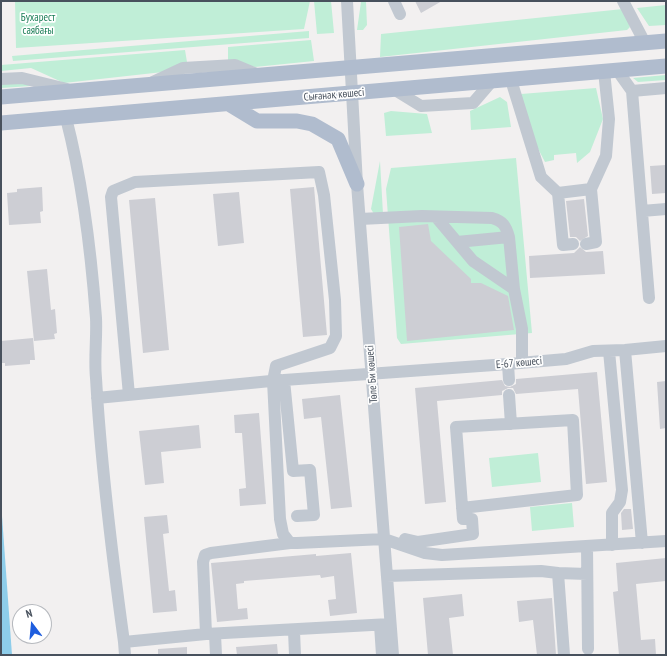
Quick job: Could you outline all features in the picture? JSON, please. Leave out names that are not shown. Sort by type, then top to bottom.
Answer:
[{"type":"main road","points":[[1,98],[666,41]]},
{"type":"main road","name":"Сығанақ көшесі","points":[[1,123],[666,66]]},
{"type":"main road","points":[[229,104],[257,121],[298,121],[312,124],[338,139],[357,184]]},
{"type":"street","points":[[347,1],[351,68]]},
{"type":"street","points":[[394,1],[400,14]]},
{"type":"street","points":[[623,1],[645,43]]},
{"type":"street","name":"Төле Би көшесі","points":[[351,68],[357,184],[387,576],[385,625],[393,655]]},
{"type":"street","points":[[611,71],[632,91],[649,298]]},
{"type":"street","points":[[586,244],[596,242],[591,189],[606,156],[611,71]]},
{"type":"street","points":[[1,79],[22,78],[76,91]]},
{"type":"street","points":[[511,80],[541,178],[558,193],[563,245],[574,244]]},
{"type":"street","points":[[632,91],[666,88]]},
{"type":"street","points":[[66,118],[77,160],[96,318],[95,376],[111,553],[125,655]]},
{"type":"street","points":[[129,394],[111,197],[113,191],[135,182],[319,172],[325,210],[336,336],[330,348],[276,366],[293,471],[310,470],[314,515],[297,516]]},
{"type":"street","points":[[558,193],[591,189]]},
{"type":"street","points":[[642,211],[666,209]]},
{"type":"street","points":[[360,219],[436,218],[496,219],[501,221],[506,227],[509,237],[514,289],[522,329],[522,362]]},
{"type":"street","points":[[436,218],[473,261],[514,289]]},
{"type":"street","points":[[457,242],[509,237]]},
{"type":"street","name":"Е-67 көшесі","points":[[97,398],[279,380],[566,359],[593,351],[666,346]]},
{"type":"street","points":[[625,350],[642,543]]},
{"type":"street","points":[[609,351],[622,490],[620,502],[612,513],[612,544]]},
{"type":"street","points":[[508,364],[508,380]]},
{"type":"street","points":[[279,380],[280,519],[283,534],[290,543]]},
{"type":"street","points":[[509,395],[511,424]]},
{"type":"street","points":[[216,655],[211,634],[203,562],[205,556],[211,553],[290,543],[384,534],[410,542],[418,542],[473,534],[472,518],[463,519],[462,508],[456,427],[573,420],[577,495],[462,508]]},
{"type":"street","points":[[384,534],[425,553],[442,555],[666,542]]},
{"type":"street","points":[[587,546],[588,648]]},
{"type":"street","points":[[387,576],[541,571],[587,574]]},
{"type":"street","points":[[558,573],[564,655]]},
{"type":"street","points":[[124,642],[211,634],[294,631],[385,625],[382,655]]},
{"type":"street","points":[[294,631],[295,655]]},
{"type":"green space","name":"Бухарест саябағы","points":[[15,1],[310,1],[304,29],[16,48]]},
{"type":"green space","points":[[314,1],[331,1],[334,33],[317,34]]},
{"type":"green space","points":[[361,2],[366,2],[367,25],[363,30],[357,30]]},
{"type":"green space","points":[[666,5],[666,25],[649,26],[637,8]]},
{"type":"green space","points":[[623,9],[630,27],[627,30],[380,57],[381,34]]},
{"type":"green space","points":[[309,31],[309,38],[13,61],[12,56]]},
{"type":"green space","points":[[311,40],[314,61],[255,67],[228,60],[228,47]]},
{"type":"green space","points":[[185,50],[187,62],[163,72],[64,83],[31,68],[1,71],[1,65]]},
{"type":"green space","points":[[666,75],[666,80],[638,82],[633,78]]},
{"type":"green space","points":[[22,81],[31,86],[1,88],[1,83]]},
{"type":"green space","points":[[596,88],[603,119],[590,152],[577,163],[576,153],[554,155],[554,160],[545,162],[534,141],[521,94]]},
{"type":"green space","points":[[500,97],[507,102],[511,127],[471,130],[470,111]]},
{"type":"green space","points":[[391,111],[427,114],[432,133],[386,136],[384,113]]},
{"type":"green space","points":[[516,158],[532,333],[401,344],[397,338],[386,189],[391,168]]},
{"type":"green space","points":[[380,161],[383,214],[374,214],[371,209]]},
{"type":"green space","points":[[538,453],[541,482],[492,487],[489,458]]},
{"type":"green space","points":[[572,503],[574,527],[532,531],[530,507]]},
{"type":"water","points":[[1,502],[12,655],[1,655]]},
{"type":"building","points":[[415,1],[442,1],[421,13]]},
{"type":"building","points":[[666,165],[666,193],[652,194],[650,166]]},
{"type":"building","points":[[42,187],[43,211],[40,212],[41,223],[9,225],[7,193],[17,192],[17,189]]},
{"type":"building","points":[[314,187],[327,335],[303,337],[290,189]]},
{"type":"building","points":[[239,192],[244,243],[218,246],[213,194]]},
{"type":"building","points":[[155,198],[169,350],[143,353],[129,200]]},
{"type":"building","points":[[584,199],[588,236],[580,241],[576,237],[570,237],[566,201]]},
{"type":"building","points":[[428,224],[431,241],[471,279],[471,283],[481,283],[508,296],[514,330],[407,341],[399,227]]},
{"type":"building","points":[[580,247],[586,252],[603,251],[605,274],[530,278],[529,256],[574,253]]},
{"type":"building","points":[[47,269],[51,310],[55,309],[57,333],[54,334],[55,339],[34,341],[27,271]]},
{"type":"building","points":[[33,338],[35,360],[30,360],[30,364],[5,366],[5,363],[1,363],[1,341]]},
{"type":"building","points":[[597,372],[607,482],[586,484],[578,389],[516,394],[513,388],[508,388],[502,391],[502,395],[437,401],[446,502],[425,504],[415,388],[502,380],[505,386],[510,387],[516,384],[516,379]]},
{"type":"building","points":[[666,381],[666,428],[660,429],[657,382]]},
{"type":"building","points":[[340,395],[352,507],[331,509],[321,417],[304,419],[302,399]]},
{"type":"building","points":[[259,413],[266,504],[240,506],[239,489],[246,488],[242,433],[235,433],[234,415]]},
{"type":"building","points":[[199,425],[201,448],[161,452],[164,483],[145,485],[139,431]]},
{"type":"building","points":[[624,509],[631,509],[633,529],[622,530],[621,513]]},
{"type":"building","points":[[167,515],[169,533],[163,534],[169,591],[175,590],[177,611],[153,613],[144,517]]},
{"type":"building","points":[[351,553],[357,613],[330,616],[328,600],[336,599],[334,576],[321,578],[320,575],[244,581],[244,583],[236,584],[238,609],[247,608],[248,619],[217,622],[211,563],[316,554],[316,556]]},
{"type":"building","points":[[666,558],[666,581],[636,584],[641,640],[655,639],[656,655],[619,655],[613,592],[618,591],[616,563]]},
{"type":"building","points":[[462,594],[464,616],[449,618],[453,655],[428,655],[423,598]]},
{"type":"building","points":[[552,598],[556,655],[537,655],[533,620],[519,622],[517,601]]},
{"type":"building","points":[[277,644],[278,655],[237,655],[236,647]]},
{"type":"building","points":[[187,647],[187,655],[158,655],[158,649]]}]
